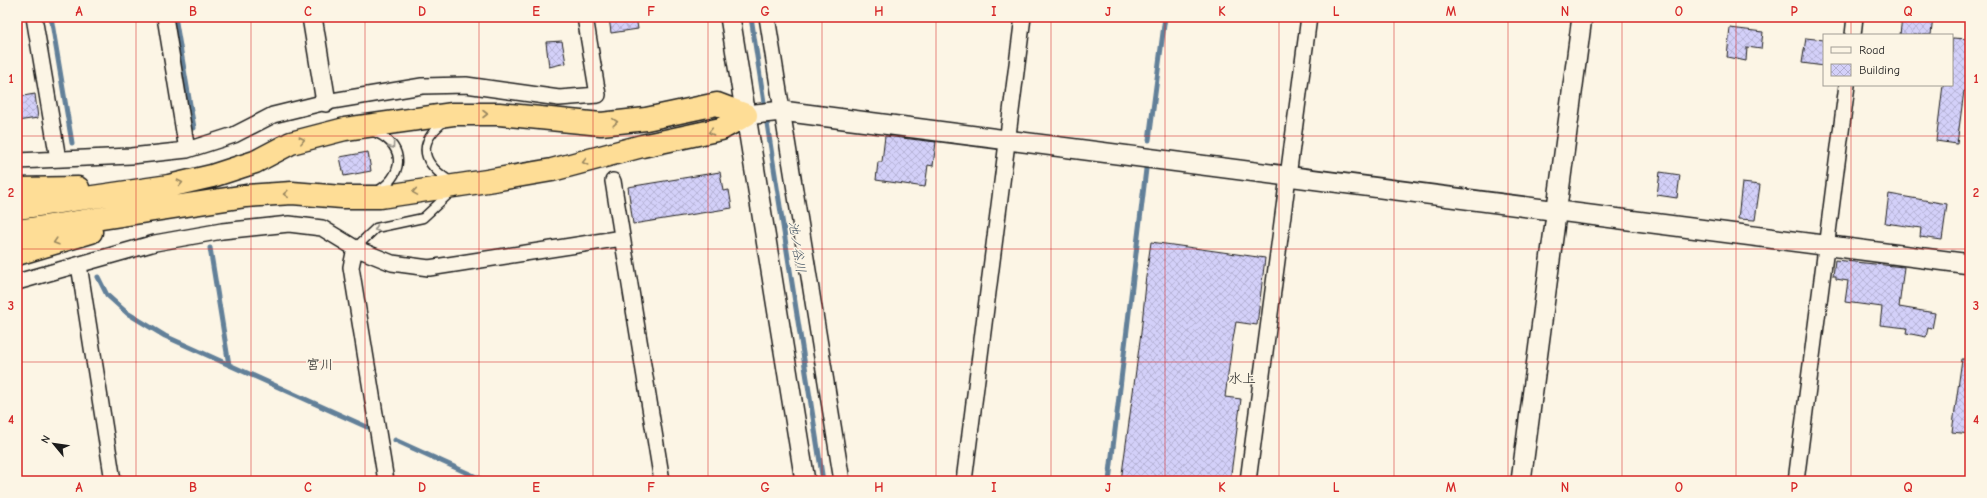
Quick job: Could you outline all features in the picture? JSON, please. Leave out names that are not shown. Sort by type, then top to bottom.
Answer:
[{"type":"highway","points":[[17,208],[159,187],[212,176],[255,162],[291,143],[359,127],[453,114],[499,114],[601,124],[646,119],[717,104],[764,113]]},
{"type":"highway","points":[[17,231],[246,196],[292,193],[380,197],[458,185],[552,170],[642,146],[721,130],[764,113]]},
{"type":"highway","points":[[17,189],[159,187]]},
{"type":"highway","points":[[17,254],[160,210]]},
{"type":"street","points":[[34,17],[58,159]]},
{"type":"street","points":[[165,17],[187,150]]},
{"type":"street","points":[[312,17],[326,102]]},
{"type":"street","points":[[17,161],[131,156],[187,150],[234,135],[273,115],[326,102],[429,86],[466,85],[559,98],[598,95],[585,17]]},
{"type":"street","points":[[730,17],[764,113],[842,481]]},
{"type":"street","points":[[767,17],[764,113],[805,481]]},
{"type":"street","points":[[964,481],[1023,17]]},
{"type":"street","points":[[1248,481],[1309,17]]},
{"type":"street","points":[[1521,481],[1582,17]]},
{"type":"street","points":[[1853,34],[1855,17]]},
{"type":"street","points":[[1796,481],[1847,86]]},
{"type":"street","points":[[764,113],[1008,139],[1970,264]]},
{"type":"street","points":[[613,181],[662,481]]},
{"type":"street","points":[[17,282],[156,243],[222,231],[288,224],[322,228],[355,248],[392,263],[429,268],[622,238]]},
{"type":"street","points":[[355,248],[351,267],[386,481]]},
{"type":"street","points":[[79,265],[113,481]]},
{"type":"lane","points":[[355,248],[376,228],[424,218],[458,185],[438,174],[429,164],[425,152],[427,140],[434,129],[453,114]]},
{"type":"lane","points":[[358,197],[378,191],[389,184],[397,172],[399,159],[394,146],[386,138],[359,127]]},
{"type":"building","points":[[609,17],[636,17],[638,29],[611,33]]},
{"type":"building","points":[[1902,17],[1933,17],[1931,34],[1900,34]]},
{"type":"building","points":[[1730,28],[1763,32],[1761,49],[1747,47],[1746,61],[1727,57]]},
{"type":"building","points":[[1806,38],[1823,40],[1823,66],[1802,63]]},
{"type":"building","points":[[1953,38],[1970,39],[1970,92],[1964,91],[1957,144],[1936,141],[1943,86],[1953,86]]},
{"type":"building","points":[[562,41],[566,63],[549,67],[546,42]]},
{"type":"building","points":[[35,94],[38,118],[17,121],[17,97]]},
{"type":"building","points":[[885,136],[936,142],[933,166],[928,165],[925,187],[876,180],[878,162],[882,162]]},
{"type":"building","points":[[368,152],[371,171],[344,176],[340,157]]},
{"type":"building","points":[[720,172],[723,191],[729,190],[732,208],[633,224],[628,187]]},
{"type":"building","points":[[1660,172],[1680,175],[1677,198],[1657,195]]},
{"type":"building","points":[[1742,183],[1760,185],[1755,220],[1738,219]]},
{"type":"building","points":[[1889,194],[1947,204],[1942,240],[1920,237],[1921,228],[1885,223]]},
{"type":"building","points":[[1151,242],[1265,258],[1257,325],[1236,322],[1232,345],[1225,397],[1241,399],[1230,481],[1121,481],[1141,333],[1145,284]]},
{"type":"building","points":[[1835,260],[1904,267],[1899,307],[1935,313],[1932,329],[1928,328],[1926,337],[1906,333],[1907,328],[1880,325],[1882,307],[1845,302],[1848,281],[1836,279],[1836,276],[1833,276]]},
{"type":"building","points":[[1962,359],[1970,359],[1970,434],[1952,432]]},
{"type":"waterway","points":[[51,17],[72,143]]},
{"type":"waterway","points":[[175,17],[194,128]]},
{"type":"waterway","name":"池ノ谷川","points":[[751,17],[765,109]]},
{"type":"waterway","points":[[1149,140],[1165,17]]},
{"type":"waterway","name":"池ノ谷川","points":[[766,117],[823,481]]},
{"type":"waterway","points":[[1109,481],[1146,169]]},
{"type":"waterway","points":[[210,248],[229,365]]},
{"type":"waterway","points":[[98,277],[107,295],[127,313],[165,336],[367,427]]},
{"type":"waterway","points":[[395,440],[485,481]]},
{"type":"district","name":"宮川","points":[[320,364]]},
{"type":"district","name":"水上","points":[[1242,378]]}]
